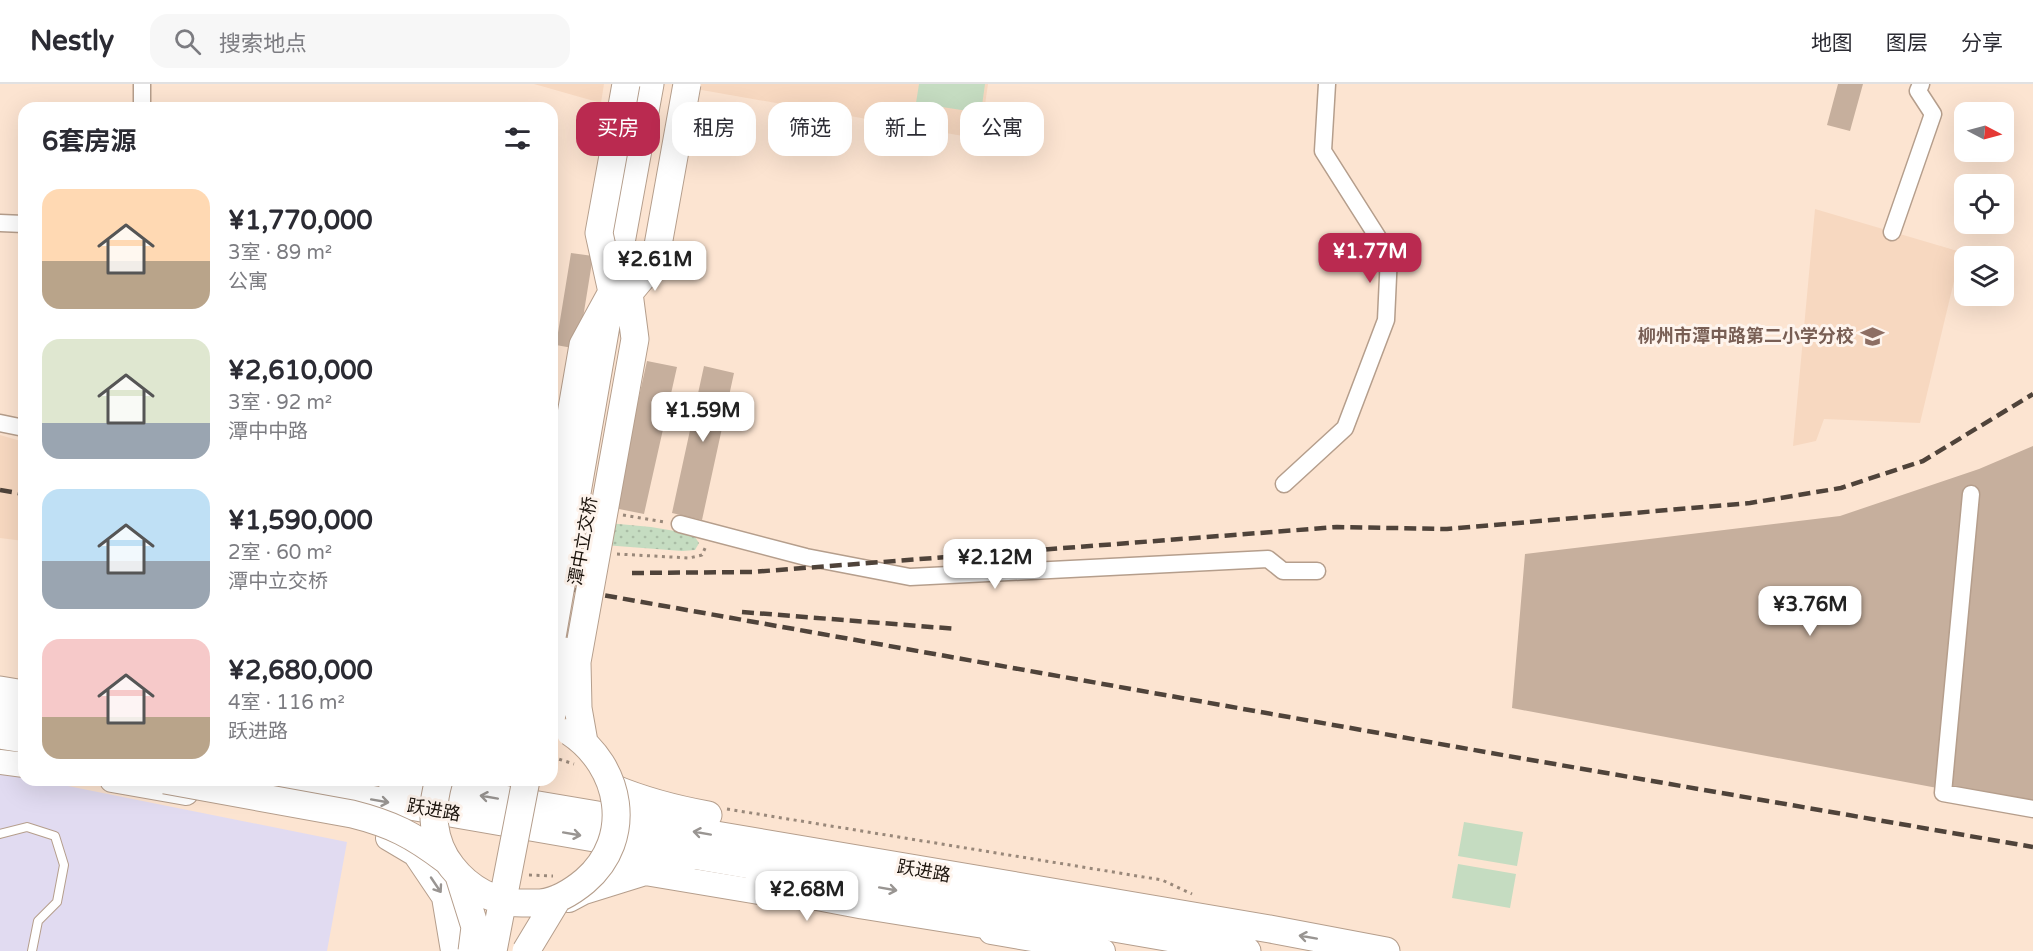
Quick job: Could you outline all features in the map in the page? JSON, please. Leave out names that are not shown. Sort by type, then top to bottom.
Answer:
[{"type":"main road","points":[[579,753],[577,662],[635,339],[621,292],[599,233],[626,84]]},
{"type":"main road","points":[[621,292],[650,84]]},
{"type":"main road","points":[[621,292],[669,84]]},
{"type":"main road","points":[[558,489],[583,345],[621,292],[655,262],[687,84]]},
{"type":"main road","name":"潭中立交桥","points":[[558,680],[613,369],[621,292]]},
{"type":"main road","name":"潭中立交桥","points":[[558,607],[621,292]]},
{"type":"main road","points":[[0,690],[18,693]]},
{"type":"main road","points":[[0,714],[18,717]]},
{"type":"main road","points":[[198,786],[352,814],[382,822],[422,841],[472,888],[505,903],[542,903],[576,889],[593,874],[606,855],[614,833],[616,810],[613,788],[601,763],[579,753],[569,732],[558,727]]},
{"type":"main road","points":[[0,735],[18,738]]},
{"type":"main road","points":[[0,753],[18,756]]},
{"type":"main road","name":"跃进路","points":[[295,786],[1247,951]]},
{"type":"main road","name":"跃进路","points":[[426,786],[1386,951]]},
{"type":"main road","points":[[438,786],[435,797],[435,830],[453,868],[475,927],[472,951]]},
{"type":"main road","points":[[493,951],[525,786]]},
{"type":"main road","points":[[506,951],[538,786]]},
{"type":"main road","points":[[613,788],[672,809],[932,857],[1153,894],[1270,930]]},
{"type":"main road","points":[[593,874],[616,868],[655,865],[862,905],[1152,951]]},
{"type":"main road","points":[[526,951],[558,898]]},
{"type":"street","points":[[142,84],[142,102]]},
{"type":"street","points":[[637,84],[596,322],[560,485],[598,493],[676,84]]},
{"type":"street","points":[[1284,484],[1345,428],[1386,320],[1389,255],[1323,151],[1327,84]]},
{"type":"street","points":[[1892,232],[1933,114],[1918,91],[1921,84]]},
{"type":"street","points":[[0,223],[18,224]]},
{"type":"street","points":[[596,322],[630,329]]},
{"type":"street","points":[[0,423],[18,427]]},
{"type":"street","points":[[1971,494],[1943,793],[2033,809]]},
{"type":"street","points":[[680,524],[806,557],[910,577],[1268,559],[1283,571],[1317,571]]},
{"type":"street","points":[[0,762],[18,764]]},
{"type":"street","points":[[147,786],[367,824],[415,854],[444,897],[453,951]]},
{"type":"street","points":[[519,951],[536,920],[584,891],[645,873],[1103,951]]},
{"type":"lane","points":[[0,834],[27,827],[55,836],[64,865],[57,902],[38,921],[32,951]]},
{"type":"path","points":[[619,515],[680,524]]},
{"type":"path","points":[[608,553],[688,558],[702,555],[707,541]]},
{"type":"path","points":[[558,756],[579,753]]},
{"type":"path","points":[[718,807],[1162,880],[1194,895]]},
{"type":"shaded area","points":[[534,84],[604,84],[601,102]]},
{"type":"shaded area","points":[[697,84],[988,84],[985,102],[960,102],[960,135],[948,133],[948,102],[864,102],[864,119],[852,116],[852,102],[770,102],[696,89]]},
{"type":"shaded area","name":"柳州市潭中路第二小学分校","points":[[1815,209],[1954,250],[1954,281],[1920,423],[1824,419],[1816,441],[1793,446]]},
{"type":"shaded area","points":[[0,435],[18,440],[18,540],[0,538]]},
{"type":"shaded area","points":[[0,773],[18,776],[18,786],[68,786],[347,842],[327,951],[0,951]]},
{"type":"green space","points":[[919,84],[985,84],[983,102],[960,102],[960,110],[948,108],[948,102],[916,102]]},
{"type":"green space","points":[[608,523],[693,534],[699,543],[695,550],[682,551],[604,545]]},
{"type":"green space","points":[[1464,822],[1523,832],[1517,866],[1458,856]]},
{"type":"green space","points":[[1458,864],[1516,874],[1510,908],[1452,898]]},
{"type":"building","points":[[1838,84],[1863,84],[1850,131],[1827,125]]},
{"type":"building","points":[[571,253],[593,256],[578,349],[558,345]]},
{"type":"building","points":[[647,361],[677,367],[644,514],[614,508]]},
{"type":"building","points":[[704,366],[734,373],[702,520],[672,513]]},
{"type":"building","points":[[2033,446],[2033,806],[1512,708],[1525,554],[1840,516],[1979,469]]},
{"type":"railway","points":[[632,573],[752,572],[1337,527],[1447,529],[1750,503],[1841,488],[1923,461],[2033,394]]},
{"type":"railway","points":[[0,490],[18,493]]},
{"type":"railway","points":[[558,587],[2033,847]]},
{"type":"railway","points":[[742,612],[957,629]]},
{"type":"place","name":"柳州市潭中路第二小学分校","points":[[1872,336]]}]
